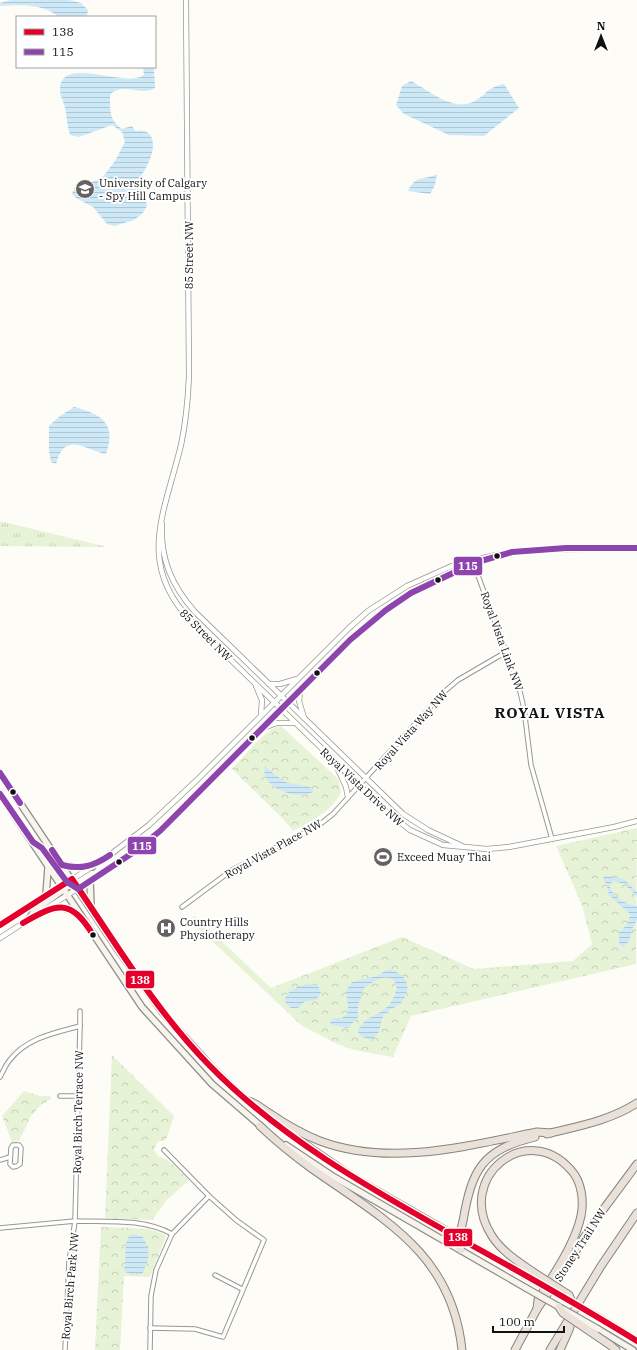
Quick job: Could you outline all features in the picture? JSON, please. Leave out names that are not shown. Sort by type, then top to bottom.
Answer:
[{"type":"highway","points":[[248,1101],[254,1102],[269,1114],[308,1136],[338,1147],[370,1153],[416,1153],[537,1132],[551,1133]]},
{"type":"highway","points":[[461,1250],[458,1244],[471,1184],[480,1168],[490,1157],[507,1145],[594,1122],[620,1112],[637,1103]]},
{"type":"highway","points":[[260,1126],[310,1167],[398,1230],[419,1249],[439,1275],[446,1291],[456,1318],[462,1350]]},
{"type":"highway","points":[[537,1309],[538,1300],[574,1235],[581,1216],[582,1203],[578,1181],[566,1164],[550,1154],[534,1150],[509,1157],[496,1166],[485,1182],[481,1205],[484,1221],[497,1243],[532,1276],[569,1295],[574,1305],[569,1330],[560,1350]]},
{"type":"highway","name":"Stoney Trail NW","points":[[515,1350],[537,1309],[594,1222],[637,1164]]},
{"type":"highway","points":[[550,1350],[574,1305],[637,1213]]},
{"type":"highway","points":[[560,1307],[563,1313],[616,1350]]},
{"type":"main road","points":[[0,773],[62,865],[70,882]]},
{"type":"main road","points":[[0,794],[33,842],[63,891],[146,1012],[208,1079],[260,1126],[323,1171],[633,1350]]},
{"type":"main road","points":[[33,842],[42,848],[70,882],[78,888],[162,1012],[210,1065],[272,1122],[355,1178],[459,1238],[532,1276]]},
{"type":"main road","points":[[62,865],[72,867],[92,867]]},
{"type":"main road","points":[[46,895],[48,868]]},
{"type":"main road","points":[[90,881],[91,908]]},
{"type":"main road","points":[[29,919],[34,911],[63,891],[70,882]]},
{"type":"main road","points":[[37,914],[57,907],[66,907],[78,913]]},
{"type":"main road","points":[[574,1305],[600,1318],[637,1340]]},
{"type":"street","name":"85 Street NW","points":[[186,0],[189,376],[187,411],[182,442],[159,529],[158,548],[161,568],[171,594],[184,614],[274,703]]},
{"type":"street","name":"85 Street NW","points":[[165,507],[162,533],[163,554],[175,586],[195,612],[281,696]]},
{"type":"street","points":[[70,882],[121,848],[158,818],[349,628],[383,601],[407,586],[454,565],[473,562],[496,555],[535,550],[637,548]]},
{"type":"street","points":[[0,925],[46,895],[78,888],[134,852],[160,831],[350,640],[380,614],[421,587],[473,562]]},
{"type":"street","name":"Royal Vista Link NW","points":[[473,562],[514,672],[522,698],[531,766],[552,839]]},
{"type":"street","name":"Royal Vista Way NW","points":[[359,786],[444,692],[458,680],[506,652]]},
{"type":"street","points":[[269,684],[280,684],[297,679]]},
{"type":"street","points":[[256,686],[262,700],[261,715]]},
{"type":"street","points":[[300,690],[298,701],[305,719]]},
{"type":"street","name":"Royal Vista Drive NW","points":[[281,696],[366,779],[411,820],[428,830],[464,846]]},
{"type":"street","name":"Royal Vista Drive NW","points":[[274,703],[387,812],[410,830],[443,845],[494,848],[552,839],[637,821]]},
{"type":"street","points":[[262,728],[277,723],[294,723]]},
{"type":"street","points":[[336,763],[346,787],[348,797]]},
{"type":"street","name":"Royal Vista Place NW","points":[[182,907],[232,870],[319,825],[333,814],[359,786]]},
{"type":"street","points":[[0,938],[37,914],[63,891]]},
{"type":"street","name":"Royal Birch Terrace NW","points":[[75,1221],[80,1012]]},
{"type":"street","points":[[0,1077],[8,1062],[18,1050],[32,1040],[80,1026]]},
{"type":"street","points":[[60,1096],[78,1096]]},
{"type":"street","points":[[14,1145],[19,1145],[21,1148],[20,1164],[13,1167],[10,1164],[10,1158],[11,1148],[14,1145]]},
{"type":"street","points":[[150,1328],[195,1329],[223,1337],[264,1240],[236,1220],[209,1196],[164,1150]]},
{"type":"street","points":[[0,1160],[10,1158]]},
{"type":"street","points":[[150,1350],[151,1296],[156,1270],[172,1234],[209,1196]]},
{"type":"street","points":[[0,1228],[75,1221],[141,1224],[160,1227],[172,1234]]},
{"type":"street","name":"Royal Birch Park NW","points":[[65,1350],[69,1262],[75,1221]]},
{"type":"street","points":[[215,1275],[242,1289]]},
{"type":"green space","points":[[0,521],[107,547],[0,546]]},
{"type":"green space","points":[[281,726],[338,779],[341,793],[332,806],[326,811],[314,820],[293,831],[283,819],[232,769],[262,737],[268,732]]},
{"type":"green space","points":[[637,828],[636,964],[411,1016],[393,1057],[354,1050],[335,1043],[301,1025],[190,920],[195,916],[271,988],[402,937],[474,969],[573,961],[592,944],[582,905],[556,846]]},
{"type":"green space","points":[[112,1055],[174,1116],[166,1140],[157,1142],[154,1150],[158,1156],[168,1160],[189,1180],[166,1201],[152,1220],[105,1218]]},
{"type":"green space","points":[[24,1091],[40,1096],[50,1096],[51,1099],[42,1104],[31,1116],[19,1141],[12,1142],[2,1116]]},
{"type":"green space","points":[[101,1227],[145,1229],[161,1233],[166,1236],[150,1277],[124,1276],[120,1350],[95,1350]]},
{"type":"water","points":[[11,0],[69,0],[81,3],[88,10],[87,16],[58,16],[52,12],[38,7],[15,5],[0,6],[0,3]]},
{"type":"water","points":[[143,68],[154,68],[155,88],[144,91],[120,89],[110,95],[112,118],[118,126],[122,129],[132,126],[135,131],[141,130],[146,132],[150,134],[153,143],[152,154],[141,176],[147,206],[142,214],[134,220],[114,226],[107,224],[93,207],[76,198],[72,194],[75,187],[101,179],[115,161],[125,142],[122,132],[112,125],[79,137],[70,135],[60,90],[63,80],[70,74],[82,73],[123,78],[135,78],[144,75]]},
{"type":"water","points":[[411,81],[443,100],[461,104],[470,103],[478,99],[491,88],[504,84],[519,108],[484,136],[449,135],[404,114],[396,105],[402,86]]},
{"type":"water","points":[[437,174],[435,185],[430,194],[408,191],[417,180]]},
{"type":"water","points":[[74,407],[99,417],[108,427],[109,443],[106,454],[83,446],[70,445],[60,454],[56,464],[51,462],[49,451],[49,426],[60,416]]},
{"type":"water","points":[[265,767],[285,782],[310,787],[313,789],[313,792],[306,795],[297,795],[280,790],[267,780]]},
{"type":"water","points":[[604,876],[624,879],[637,892],[637,897],[625,884],[613,881],[610,884],[612,892],[618,898],[629,904],[637,906],[637,921],[633,927],[629,941],[623,947],[619,943],[619,932],[628,924],[630,914],[609,895],[607,884],[603,880]]},
{"type":"water","points":[[388,969],[395,971],[404,978],[407,992],[400,1004],[384,1015],[380,1030],[375,1037],[370,1040],[359,1035],[358,1030],[367,1019],[382,1011],[391,1002],[397,989],[394,980],[390,978],[386,977],[378,979],[364,988],[358,1006],[358,1017],[348,1028],[332,1025],[330,1023],[333,1018],[342,1018],[347,1014],[348,1008],[346,991],[352,982],[377,976]]},
{"type":"water","points":[[306,984],[318,985],[321,993],[316,1000],[304,1002],[298,1008],[291,1008],[286,1004],[286,996],[291,991]]},
{"type":"water","points":[[135,1234],[143,1237],[148,1251],[147,1263],[142,1274],[129,1273],[124,1269],[128,1238],[130,1235]]},
{"type":"transit line","name":"115","points":[[0,794],[33,842],[42,848],[67,882],[78,889],[134,852],[160,831],[350,640],[386,610],[411,593],[474,563],[512,552],[566,548],[637,548]]},
{"type":"transit line","name":"115","points":[[0,773],[20,803]]},
{"type":"transit line","name":"115","points":[[52,850],[62,865],[75,867],[93,864],[110,855]]},
{"type":"transit line","name":"138","points":[[0,925],[72,879],[136,975],[171,1022],[209,1065],[264,1115],[325,1159],[356,1179],[546,1287],[637,1341]]},
{"type":"transit line","name":"138","points":[[23,923],[45,911],[54,908],[62,908],[70,910],[78,915],[93,935]]},
{"type":"place","name":"University of Calgary - Spy Hill Campus","points":[[85,189]]},
{"type":"place","name":"Exceed Muay Thai","points":[[383,857]]},
{"type":"place","name":"Country Hills Physiotherapy","points":[[166,928]]},
{"type":"district","name":"ROYAL VISTA","points":[[550,712]]}]
